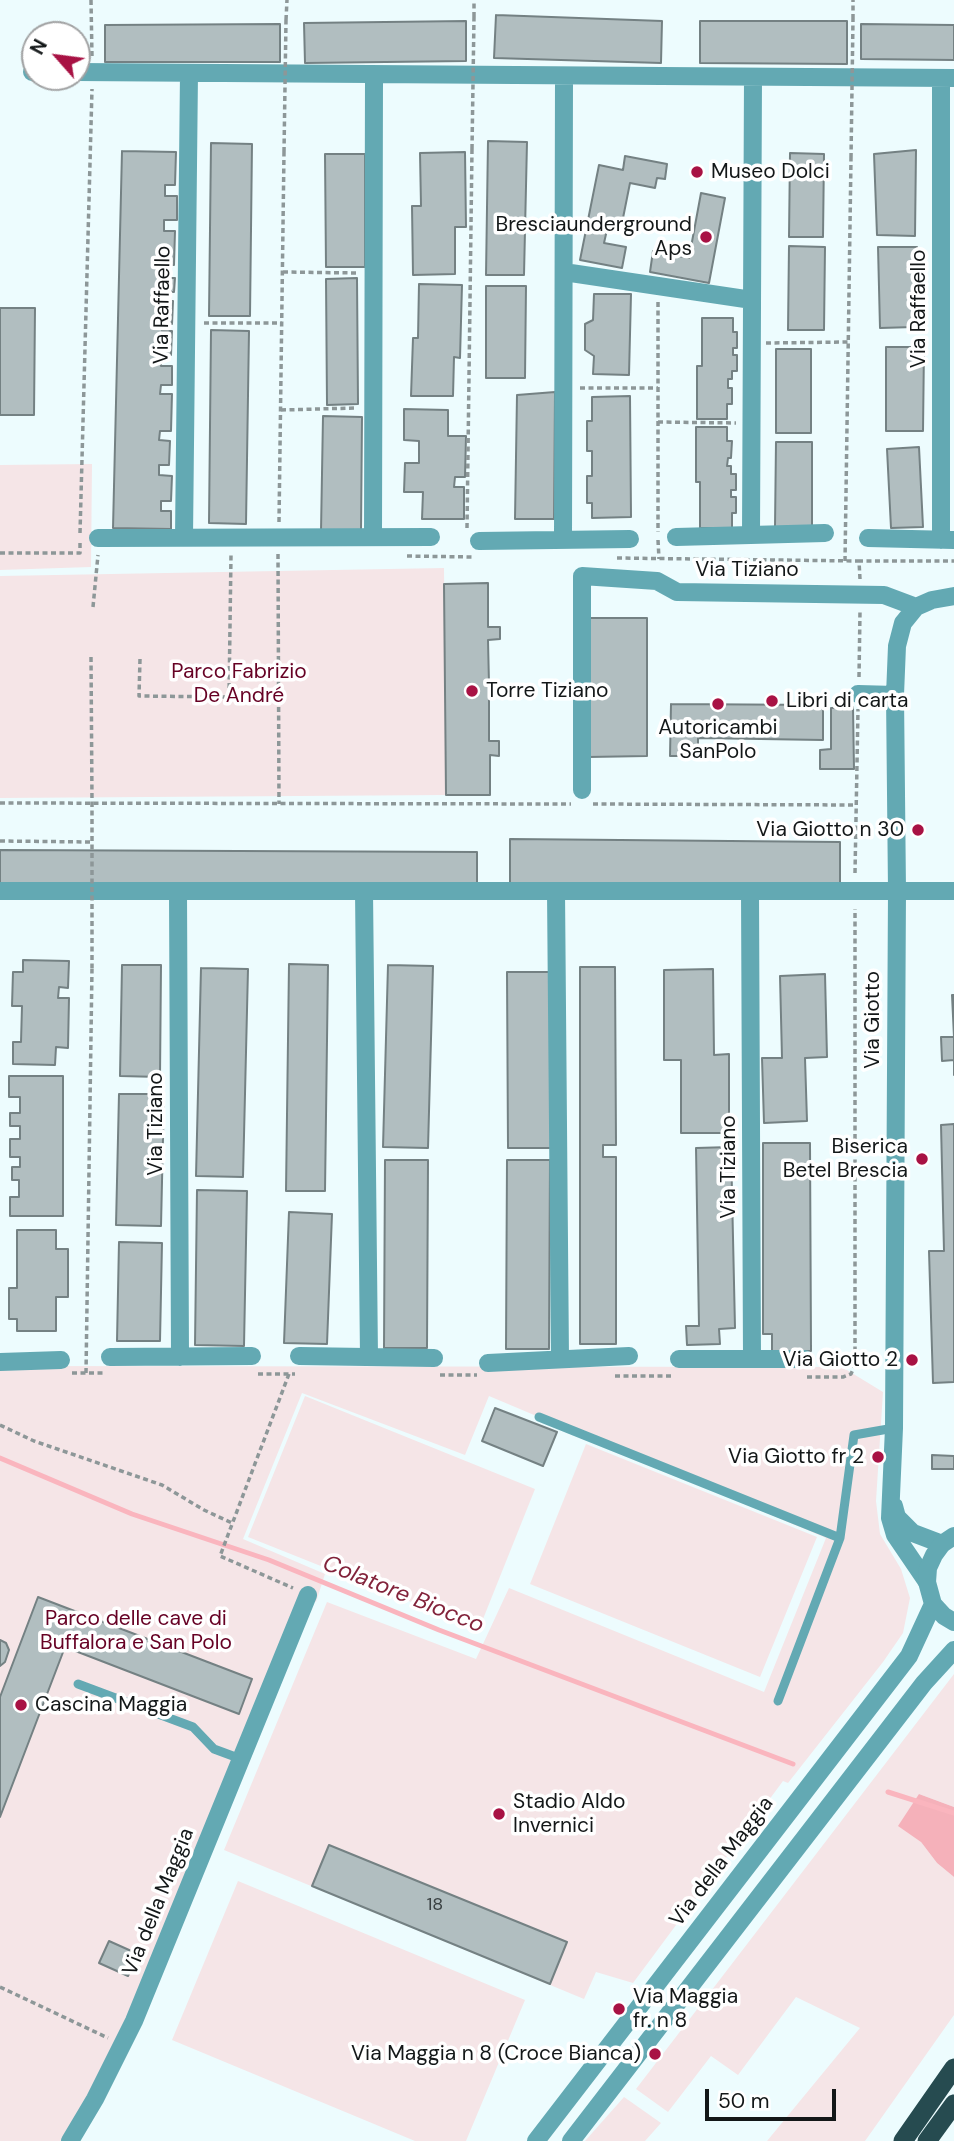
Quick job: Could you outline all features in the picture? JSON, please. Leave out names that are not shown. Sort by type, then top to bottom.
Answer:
[{"type":"highway","points":[[903,2141],[954,2068]]},
{"type":"highway","points":[[927,2141],[954,2104]]},
{"type":"street","name":"Via Raffaello","points":[[91,72],[948,78],[948,540],[868,538]]},
{"type":"street","name":"Via Raffaello","points":[[184,537],[189,73]]},
{"type":"street","points":[[373,537],[374,75]]},
{"type":"street","points":[[563,540],[564,76]]},
{"type":"street","points":[[751,536],[753,77]]},
{"type":"street","points":[[564,272],[752,300]]},
{"type":"street","points":[[676,537],[825,533]]},
{"type":"street","points":[[473,536],[563,540],[630,538]]},
{"type":"street","points":[[98,546],[184,537],[431,537]]},
{"type":"street","name":"Via Tiziano","points":[[582,790],[582,576],[657,581],[677,592],[884,595],[916,607]]},
{"type":"street","points":[[916,607],[932,600],[954,596]]},
{"type":"street","name":"Via Giotto","points":[[916,607],[902,623],[897,646],[895,695],[897,891],[894,1428],[890,1518],[895,1535],[927,1582],[933,1604]]},
{"type":"street","points":[[858,694],[895,695]]},
{"type":"street","points":[[0,891],[954,891]]},
{"type":"street","name":"Via Tiziano","points":[[178,891],[180,1357]]},
{"type":"street","points":[[363,891],[369,1357]]},
{"type":"street","points":[[555,891],[560,1359]]},
{"type":"street","name":"Via Tiziano","points":[[750,891],[752,1359]]},
{"type":"street","points":[[485,1369],[560,1359],[629,1356]]},
{"type":"street","points":[[111,1365],[180,1357],[250,1365]]},
{"type":"street","points":[[301,1365],[369,1357],[430,1367]]},
{"type":"street","points":[[678,1368],[752,1359],[803,1368]]},
{"type":"street","points":[[0,1362],[61,1366]]},
{"type":"street","name":"Via Giotto","points":[[892,1478],[897,1517],[913,1533],[948,1540]]},
{"type":"street","points":[[927,1582],[931,1562],[948,1540]]},
{"type":"street","name":"Via della Maggia","points":[[70,2141],[122,2045],[171,1933],[308,1595]]},
{"type":"street","points":[[933,1604],[954,1622]]},
{"type":"street","name":"Via della Maggia","points":[[544,2138],[909,1656],[933,1604]]},
{"type":"street","points":[[571,2141],[924,1683],[954,1650]]},
{"type":"lane","points":[[539,1417],[840,1538]]},
{"type":"lane","points":[[778,1701],[840,1538],[854,1435],[894,1428]]},
{"type":"lane","points":[[78,1684],[193,1727],[215,1749],[241,1759]]},
{"type":"path","points":[[90,21],[92,0]]},
{"type":"path","points":[[279,804],[279,538],[287,0]]},
{"type":"path","points":[[473,536],[474,0]]},
{"type":"path","points":[[845,561],[853,0]]},
{"type":"path","points":[[0,552],[80,553],[85,91]]},
{"type":"path","points":[[283,272],[373,273]]},
{"type":"path","points":[[658,286],[659,559]]},
{"type":"path","points":[[186,323],[282,323]]},
{"type":"path","points":[[752,343],[848,342]]},
{"type":"path","points":[[563,388],[658,388]]},
{"type":"path","points":[[281,410],[373,408]]},
{"type":"path","points":[[658,422],[752,423]]},
{"type":"path","points":[[93,607],[98,546]]},
{"type":"path","points":[[140,659],[139,696],[229,697],[231,555]]},
{"type":"path","points":[[86,1373],[92,968],[91,657]]},
{"type":"path","points":[[0,803],[856,804]]},
{"type":"path","points":[[0,841],[92,842]]},
{"type":"path","points":[[803,1368],[843,1377],[851,1374],[855,1365],[855,891]]},
{"type":"path","points":[[61,1366],[86,1373],[111,1365]]},
{"type":"path","points":[[250,1365],[289,1374]]},
{"type":"path","points":[[301,1365],[289,1374],[220,1556],[308,1595]]},
{"type":"path","points":[[430,1367],[485,1369]]},
{"type":"path","points":[[607,1376],[678,1368]]},
{"type":"path","points":[[0,1425],[34,1441],[162,1485],[232,1523]]},
{"type":"path","points":[[0,1987],[122,2045]]},
{"type":"green space","points":[[92,464],[91,567],[0,570],[0,465]]},
{"type":"green space","name":"Parco Fabrizio De André","points":[[444,568],[446,795],[0,798],[0,576]]},
{"type":"green space","name":"Parco delle cave di Buffalora e San Polo","points":[[0,1366],[842,1367],[883,1392],[876,1501],[880,1534],[901,1569],[910,1598],[903,1633],[788,1783],[783,1781],[633,1983],[596,1972],[584,1999],[224,1850],[327,1602],[476,1659],[509,1588],[764,1692],[826,1538],[489,1396],[465,1455],[302,1393],[243,1539],[325,1574],[316,1602],[299,1595],[117,2043],[66,2141],[0,2141]]},
{"type":"green space","points":[[305,1396],[535,1489],[479,1629],[248,1537]]},
{"type":"green space","points":[[586,1444],[817,1537],[760,1677],[530,1584]]},
{"type":"green space","points":[[954,1674],[954,1807],[919,1794],[921,1842],[937,1863],[954,1877],[954,2015],[865,2141],[767,2141],[860,2028],[796,1997],[738,2075],[711,2056],[668,2112],[636,2089]]},
{"type":"green space","points":[[238,1881],[525,2000],[466,2141],[415,2141],[172,2040]]},
{"type":"green space","points":[[624,2097],[661,2123],[645,2141],[585,2141]]},
{"type":"shaded area","points":[[919,1794],[954,1807],[954,1877],[937,1863],[921,1842],[898,1826]]},
{"type":"building","points":[[496,15],[662,21],[661,63],[494,58]]},
{"type":"building","points":[[466,21],[466,61],[305,63],[304,23]]},
{"type":"building","points":[[700,21],[847,21],[847,64],[700,63]]},
{"type":"building","points":[[280,24],[280,62],[105,62],[105,25]]},
{"type":"building","points":[[861,24],[954,25],[954,60],[861,59]]},
{"type":"building","points":[[488,141],[527,142],[524,275],[486,275]]},
{"type":"building","points":[[211,143],[252,144],[250,316],[209,316]]},
{"type":"building","points":[[916,150],[915,236],[877,235],[874,154]]},
{"type":"building","points":[[122,151],[176,152],[175,185],[165,185],[165,196],[177,196],[177,220],[164,220],[164,231],[175,231],[174,265],[163,265],[163,278],[175,278],[174,292],[164,292],[163,301],[173,301],[172,324],[162,323],[162,331],[172,331],[171,355],[161,355],[161,366],[172,366],[172,385],[161,385],[160,394],[172,394],[171,431],[160,431],[159,440],[170,441],[169,465],[159,465],[159,475],[172,476],[171,501],[161,501],[161,511],[171,511],[171,529],[113,528]]},
{"type":"building","points":[[465,152],[466,227],[455,227],[455,274],[413,275],[412,206],[421,206],[420,153]]},
{"type":"building","points":[[790,153],[824,154],[823,237],[789,237]]},
{"type":"building","points":[[325,154],[365,154],[365,267],[326,267]]},
{"type":"building","points":[[625,156],[667,164],[665,179],[657,178],[655,188],[630,183],[622,223],[609,221],[604,243],[626,247],[622,268],[580,260],[599,165],[623,170]]},
{"type":"building","points":[[701,193],[725,198],[709,283],[650,272],[653,251],[689,258]]},
{"type":"building","points":[[789,246],[825,247],[824,330],[788,330]]},
{"type":"building","points":[[878,247],[917,247],[914,327],[880,328]]},
{"type":"building","points":[[357,278],[358,404],[327,405],[326,279]]},
{"type":"building","points":[[419,284],[462,285],[460,358],[454,357],[453,396],[411,396],[413,338],[418,338]]},
{"type":"building","points":[[486,286],[526,286],[525,378],[486,378]]},
{"type":"building","points":[[594,294],[631,294],[629,375],[593,374],[594,356],[585,350],[585,324],[593,320]]},
{"type":"building","points":[[0,308],[35,308],[34,415],[0,415]]},
{"type":"building","points":[[702,318],[733,318],[733,332],[737,332],[737,348],[733,348],[733,355],[737,355],[737,371],[732,371],[732,379],[728,379],[728,388],[732,388],[732,404],[727,404],[727,419],[697,419],[697,366],[702,366]]},
{"type":"building","points":[[211,330],[249,331],[246,524],[209,523]]},
{"type":"building","points":[[886,347],[924,347],[923,431],[886,431]]},
{"type":"building","points":[[776,349],[811,349],[811,433],[776,433]]},
{"type":"building","points":[[555,392],[554,519],[515,519],[517,395]]},
{"type":"building","points":[[630,396],[631,517],[592,518],[592,503],[587,503],[587,476],[592,476],[592,451],[587,451],[587,421],[592,421],[592,397]]},
{"type":"building","points":[[404,409],[448,410],[448,436],[466,436],[465,477],[455,477],[454,487],[464,487],[464,519],[422,519],[423,492],[404,492],[405,463],[419,463],[419,441],[404,440]]},
{"type":"building","points":[[323,416],[362,417],[361,532],[321,531]]},
{"type":"building","points":[[696,427],[727,427],[727,441],[732,441],[731,458],[728,458],[727,466],[731,466],[731,474],[736,474],[736,490],[731,490],[731,497],[736,497],[732,528],[700,528],[700,482],[696,482]]},
{"type":"building","points":[[776,442],[812,442],[812,527],[775,527]]},
{"type":"building","points":[[919,447],[923,527],[891,528],[887,449]]},
{"type":"building","name":"Torre Tiziano","points":[[488,583],[488,627],[500,627],[500,639],[488,640],[489,684],[499,684],[499,697],[489,697],[489,741],[499,741],[499,756],[490,755],[490,795],[446,795],[444,584]]},
{"type":"building","points":[[587,618],[647,618],[647,756],[588,757]]},
{"type":"building","points":[[671,704],[823,705],[823,740],[698,738],[698,756],[670,756]]},
{"type":"building","points":[[853,707],[854,769],[820,769],[820,750],[831,749],[831,708]]},
{"type":"building","points":[[510,839],[840,842],[840,886],[510,883]]},
{"type":"building","points":[[0,850],[477,852],[477,888],[0,886]]},
{"type":"building","points":[[23,960],[69,961],[68,988],[59,987],[58,998],[69,998],[68,1048],[56,1047],[55,1065],[13,1064],[13,1042],[21,1042],[22,1006],[12,1006],[13,972],[23,972]]},
{"type":"building","points":[[289,964],[328,965],[325,1191],[286,1191]]},
{"type":"building","points":[[122,965],[161,965],[160,1077],[120,1076]]},
{"type":"building","points":[[388,965],[433,966],[428,1148],[383,1147]]},
{"type":"building","points":[[580,967],[615,967],[616,1145],[603,1145],[603,1157],[616,1157],[616,1344],[580,1344]]},
{"type":"building","points":[[201,968],[248,969],[243,1177],[196,1176]]},
{"type":"building","points":[[713,969],[714,1055],[729,1054],[729,1133],[681,1133],[681,1060],[664,1060],[664,970]]},
{"type":"building","points":[[507,972],[552,972],[552,1148],[508,1148]]},
{"type":"building","points":[[825,974],[827,1057],[805,1058],[807,1121],[764,1123],[762,1058],[782,1058],[780,976]]},
{"type":"building","points":[[952,995],[954,995],[954,1037]]},
{"type":"building","points":[[941,1037],[954,1037],[954,1060],[942,1061]]},
{"type":"building","points":[[9,1076],[63,1076],[63,1216],[10,1216],[10,1197],[19,1197],[19,1180],[12,1180],[12,1167],[20,1167],[20,1157],[10,1157],[10,1139],[20,1139],[20,1126],[10,1126],[10,1113],[20,1113],[20,1097],[9,1097]]},
{"type":"building","points":[[119,1094],[164,1094],[161,1226],[116,1225]]},
{"type":"building","points":[[954,1124],[954,1382],[933,1383],[929,1251],[944,1251],[941,1125]]},
{"type":"building","points":[[763,1143],[810,1143],[811,1351],[772,1351],[772,1334],[763,1334]]},
{"type":"building","points":[[731,1147],[735,1328],[719,1329],[720,1344],[687,1345],[686,1326],[699,1326],[696,1148]]},
{"type":"building","points":[[385,1160],[428,1160],[427,1348],[384,1348]]},
{"type":"building","points":[[507,1160],[550,1160],[549,1349],[506,1349]]},
{"type":"building","points":[[197,1190],[247,1191],[244,1346],[195,1345]]},
{"type":"building","points":[[289,1212],[332,1214],[327,1344],[284,1343]]},
{"type":"building","points":[[17,1230],[56,1230],[56,1249],[68,1249],[68,1297],[56,1297],[56,1331],[17,1331],[17,1319],[9,1319],[9,1288],[17,1288]]},
{"type":"building","points":[[119,1242],[162,1243],[160,1341],[117,1341]]},
{"type":"building","points":[[495,1408],[557,1432],[543,1466],[482,1441]]},
{"type":"building","points":[[932,1455],[954,1456],[954,1469],[932,1469]]},
{"type":"building","name":"Cascina Maggia","points":[[38,1597],[252,1679],[239,1714],[65,1647],[0,1817],[0,1697]]},
{"type":"building","points":[[0,1640],[6,1643],[9,1650],[5,1662],[0,1666]]},
{"type":"building","points":[[329,1845],[567,1942],[550,1984],[312,1886]]},
{"type":"building","points":[[109,1941],[138,1954],[128,1976],[99,1963]]},
{"type":"waterway","name":"Colatore Biocco","points":[[0,1458],[132,1514],[269,1560],[439,1630],[793,1764]]},
{"type":"waterway","name":"Colatore Biocco","points":[[888,1792],[954,1813]]},
{"type":"place","name":"Museo Dolci","points":[[697,172]]},
{"type":"place","name":"Bresciaunderground Aps","points":[[706,237]]},
{"type":"place","name":"Torre Tiziano","points":[[472,691]]},
{"type":"place","name":"Libri di carta","points":[[772,701]]},
{"type":"place","name":"Autoricambi SanPolo","points":[[718,704]]},
{"type":"place","name":"Via Giotto n 30","points":[[918,830]]},
{"type":"place","name":"Biserica Betel Brescia","points":[[922,1159]]},
{"type":"place","name":"Via Giotto 2","points":[[912,1360]]},
{"type":"place","name":"Via Giotto fr 2","points":[[878,1457]]},
{"type":"place","name":"Cascina Maggia","points":[[21,1705]]},
{"type":"place","name":"Stadio Aldo Invernici","points":[[499,1814]]},
{"type":"place","name":"Via Maggia fr. n 8","points":[[619,2009]]},
{"type":"place","name":"Via Maggia n 8 (Croce Bianca)","points":[[655,2054]]}]
